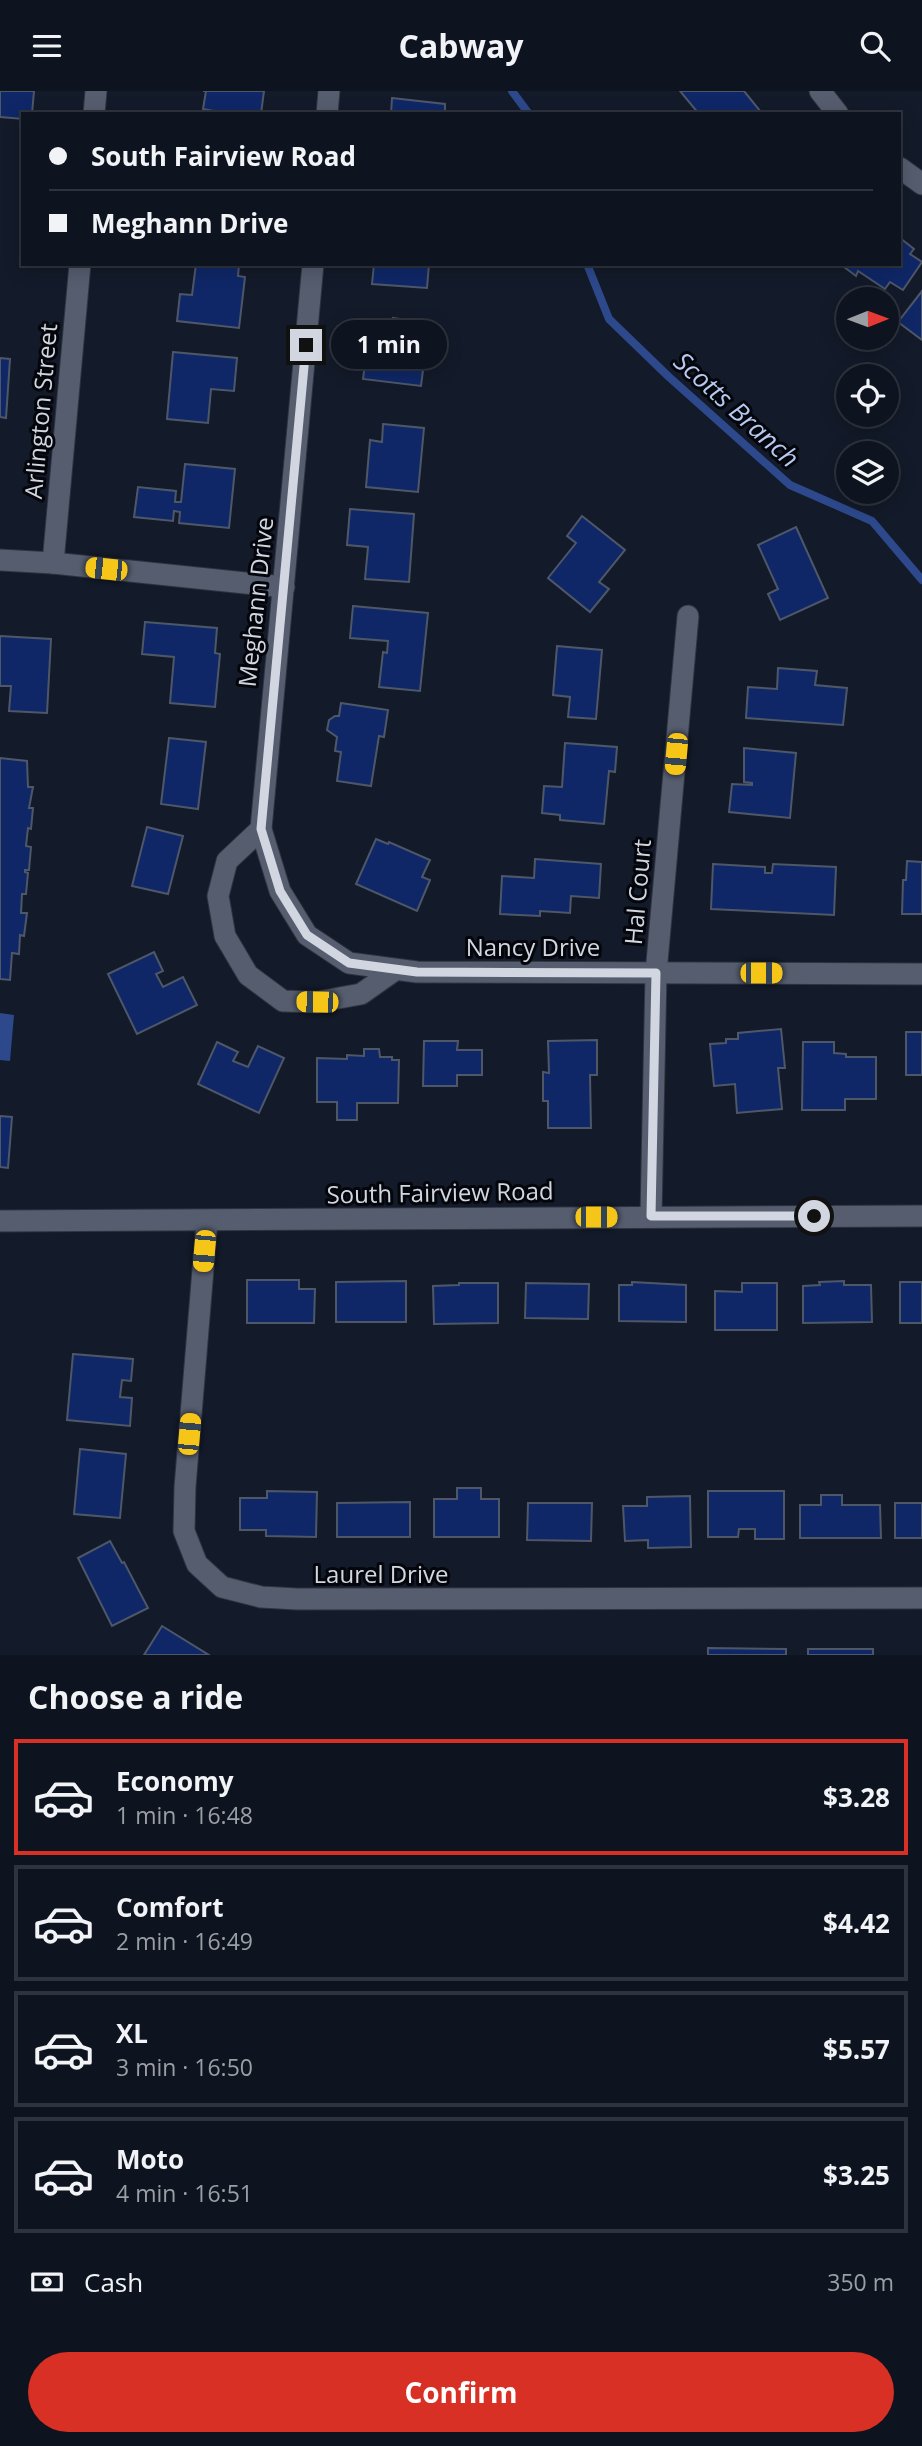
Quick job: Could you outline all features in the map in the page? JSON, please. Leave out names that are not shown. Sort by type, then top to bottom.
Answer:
[{"type":"street","points":[[94,112],[96,91]]},
{"type":"street","points":[[327,112],[330,91]]},
{"type":"street","points":[[820,91],[836,112]]},
{"type":"street","points":[[901,169],[922,184]]},
{"type":"street","name":"Arlington Street","points":[[53,563],[80,266]]},
{"type":"street","name":"Meghann Drive","points":[[307,935],[280,891],[261,829],[313,266]]},
{"type":"street","points":[[0,560],[284,587]]},
{"type":"street","name":"Hal Court","points":[[651,1216],[656,973],[688,616]]},
{"type":"street","points":[[261,829],[227,861],[218,897],[225,936],[248,975],[283,1001],[317,1002],[361,994],[396,970]]},
{"type":"street","name":"Nancy Drive","points":[[307,935],[349,963],[396,970],[922,974]]},
{"type":"street","name":"South Fairview Road","points":[[0,1221],[922,1216]]},
{"type":"street","name":"Laurel Drive","points":[[207,1220],[185,1487],[184,1531],[197,1564],[222,1587],[261,1597],[297,1599],[922,1598]]},
{"type":"water","points":[[0,1013],[14,1015],[10,1061],[0,1060]]},
{"type":"building","points":[[0,91],[34,91],[32,112],[21,112],[21,119],[0,117]]},
{"type":"building","points":[[206,91],[264,91],[261,112],[219,112],[203,109]]},
{"type":"building","points":[[680,91],[744,91],[761,112],[697,112]]},
{"type":"building","points":[[392,98],[445,104],[445,112],[391,112]]},
{"type":"building","points":[[901,239],[914,249],[910,254],[922,262],[903,290],[890,282],[886,287],[882,287],[858,271],[856,276],[843,266],[901,266]]},
{"type":"building","points":[[196,266],[239,266],[238,276],[245,277],[239,328],[177,321],[180,294],[192,295]]},
{"type":"building","points":[[374,266],[429,266],[427,288],[372,284]]},
{"type":"building","points":[[922,291],[922,340],[900,324],[900,319]]},
{"type":"building","points":[[387,319],[429,323],[421,386],[363,379],[367,349],[382,351],[383,344],[388,344],[389,336],[385,336]]},
{"type":"building","points":[[173,352],[237,358],[234,391],[211,389],[208,423],[167,419]]},
{"type":"building","points":[[0,358],[10,359],[6,418],[0,417]]},
{"type":"building","points":[[383,424],[424,428],[418,492],[366,487],[370,440],[382,442]]},
{"type":"building","points":[[185,464],[235,469],[229,528],[179,523],[180,512],[174,511],[173,521],[134,517],[138,487],[176,491],[175,502],[181,502]]},
{"type":"building","points":[[350,509],[414,514],[409,582],[365,579],[368,547],[347,545]]},
{"type":"building","points":[[582,516],[625,550],[599,582],[609,589],[590,612],[548,578],[576,543],[567,536]]},
{"type":"building","points":[[796,527],[828,598],[780,620],[768,594],[778,589],[758,545]]},
{"type":"building","points":[[353,606],[428,613],[420,691],[379,687],[383,652],[387,653],[388,641],[350,638]]},
{"type":"building","points":[[145,622],[217,628],[215,653],[220,654],[215,707],[170,703],[174,657],[142,654]]},
{"type":"building","points":[[0,636],[51,639],[47,713],[9,711],[11,686],[0,686]]},
{"type":"building","points":[[557,646],[602,650],[596,719],[568,717],[570,697],[553,695]]},
{"type":"building","points":[[778,668],[817,671],[815,685],[847,688],[843,725],[746,718],[748,687],[777,689]]},
{"type":"building","points":[[341,703],[388,710],[384,737],[379,736],[371,786],[337,781],[341,752],[335,751],[337,737],[327,730],[329,720],[339,716]]},
{"type":"building","points":[[169,738],[206,742],[198,809],[161,804]]},
{"type":"building","points":[[565,743],[617,747],[615,772],[609,771],[604,824],[560,820],[560,815],[542,813],[544,786],[562,787]]},
{"type":"building","points":[[744,748],[796,753],[790,818],[729,812],[732,784],[752,785],[744,782]]},
{"type":"building","points":[[0,758],[27,761],[28,787],[33,787],[29,808],[33,808],[31,829],[28,828],[26,846],[31,847],[29,870],[25,870],[28,873],[26,894],[22,894],[21,913],[27,913],[24,936],[20,935],[19,954],[12,953],[10,980],[0,979]]},
{"type":"building","points":[[147,827],[183,836],[168,894],[132,886]]},
{"type":"building","points":[[376,839],[430,860],[422,877],[430,880],[417,911],[356,884]]},
{"type":"building","points":[[535,859],[601,864],[599,898],[571,896],[570,913],[540,911],[540,916],[500,914],[502,876],[534,878]]},
{"type":"building","points":[[907,861],[922,862],[922,914],[902,914],[903,880],[906,880]]},
{"type":"building","points":[[713,864],[765,867],[765,873],[772,873],[773,864],[836,867],[834,915],[711,909]]},
{"type":"building","points":[[154,952],[163,971],[156,974],[163,987],[183,977],[197,1005],[137,1034],[108,974]]},
{"type":"building","points":[[781,1029],[785,1068],[778,1068],[782,1109],[737,1113],[735,1084],[714,1086],[710,1044],[726,1043],[726,1039],[738,1039],[738,1033]]},
{"type":"building","points":[[906,1032],[922,1032],[922,1075],[906,1075]]},
{"type":"building","points":[[597,1040],[597,1075],[590,1075],[591,1128],[548,1128],[548,1101],[543,1101],[543,1072],[549,1073],[548,1041]]},
{"type":"building","points":[[424,1041],[458,1041],[457,1050],[482,1050],[482,1075],[457,1075],[457,1086],[423,1086]]},
{"type":"building","points":[[217,1042],[238,1052],[233,1061],[248,1067],[258,1046],[284,1058],[259,1113],[198,1084]]},
{"type":"building","points":[[803,1042],[834,1042],[834,1053],[846,1054],[846,1057],[876,1057],[876,1099],[845,1099],[845,1110],[802,1110]]},
{"type":"building","points":[[364,1049],[379,1049],[380,1057],[399,1060],[398,1103],[357,1103],[357,1120],[337,1120],[337,1102],[317,1102],[317,1058],[347,1059],[347,1055],[364,1056]]},
{"type":"building","points":[[0,1116],[12,1117],[8,1168],[0,1167]]},
{"type":"building","points":[[247,1280],[299,1280],[299,1289],[315,1289],[314,1323],[247,1323]]},
{"type":"building","points":[[406,1281],[406,1322],[336,1322],[336,1282]]},
{"type":"building","points":[[844,1281],[844,1285],[871,1285],[872,1322],[803,1323],[803,1286]]},
{"type":"building","points":[[632,1282],[686,1285],[686,1322],[619,1321],[619,1285],[632,1285]]},
{"type":"building","points":[[900,1282],[922,1282],[922,1323],[900,1323]]},
{"type":"building","points":[[498,1283],[498,1323],[434,1324],[433,1286]]},
{"type":"building","points":[[526,1283],[589,1284],[588,1319],[525,1318]]},
{"type":"building","points":[[742,1283],[777,1283],[777,1330],[715,1330],[715,1291],[742,1292]]},
{"type":"building","points":[[73,1354],[133,1359],[131,1381],[122,1380],[120,1397],[132,1398],[130,1426],[67,1420]]},
{"type":"building","points":[[80,1449],[126,1454],[120,1518],[74,1514]]},
{"type":"building","points":[[457,1488],[481,1488],[481,1499],[499,1499],[499,1537],[434,1537],[434,1499],[457,1499]]},
{"type":"building","points":[[267,1491],[317,1492],[316,1537],[266,1536],[266,1530],[240,1530],[240,1498],[267,1498]]},
{"type":"building","points":[[708,1491],[784,1491],[784,1539],[755,1539],[755,1529],[739,1529],[738,1537],[708,1537]]},
{"type":"building","points":[[821,1495],[842,1495],[842,1505],[880,1505],[881,1538],[800,1538],[800,1505],[821,1505]]},
{"type":"building","points":[[690,1496],[691,1547],[648,1548],[648,1540],[625,1541],[623,1506],[647,1506],[647,1497]]},
{"type":"building","points":[[410,1502],[410,1537],[337,1537],[337,1503]]},
{"type":"building","points":[[528,1503],[592,1503],[591,1541],[527,1540]]},
{"type":"building","points":[[895,1503],[922,1503],[922,1538],[895,1538]]},
{"type":"building","points":[[110,1541],[148,1608],[112,1626],[78,1558]]},
{"type":"building","points":[[162,1626],[209,1655],[144,1655]]},
{"type":"building","points":[[708,1648],[786,1649],[786,1655],[708,1655]]},
{"type":"building","points":[[808,1649],[873,1649],[873,1655],[808,1655]]},
{"type":"waterway","name":"Scotts Branch","points":[[512,91],[528,112]]},
{"type":"waterway","name":"Scotts Branch","points":[[588,266],[609,319],[669,377],[790,485],[872,521],[922,580]]},
{"type":"route","points":[[306,345],[261,829],[280,891],[307,935],[349,963],[417,972],[656,973],[651,1216],[814,1216]]}]
